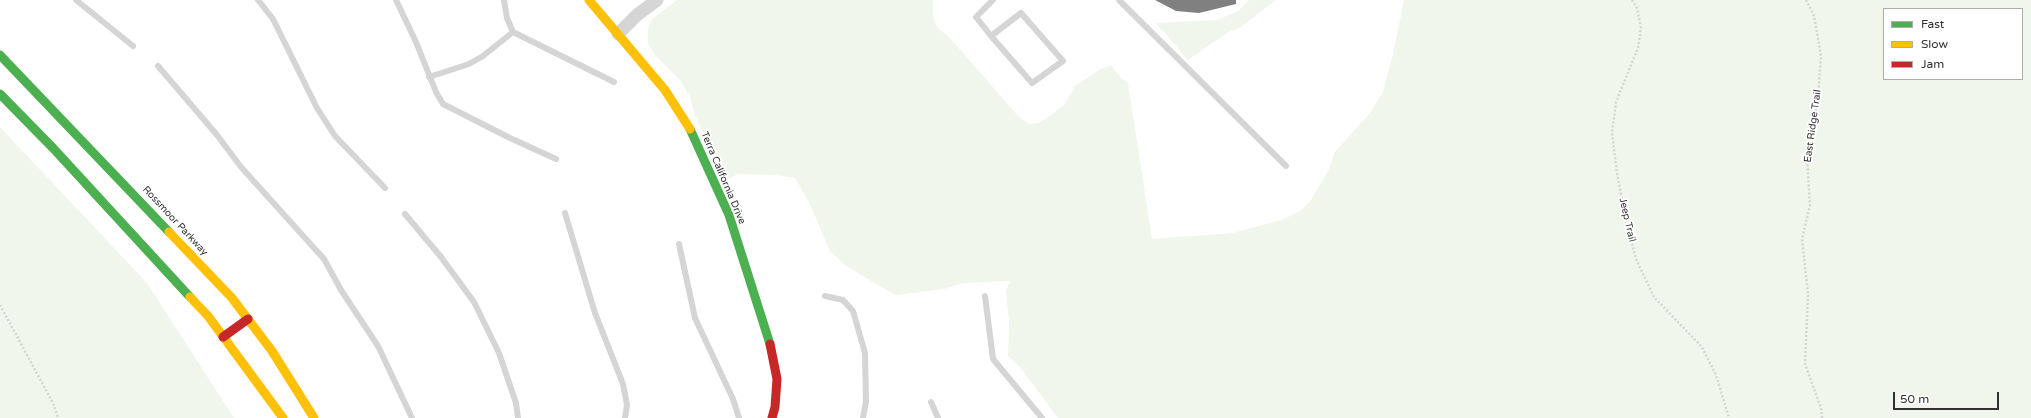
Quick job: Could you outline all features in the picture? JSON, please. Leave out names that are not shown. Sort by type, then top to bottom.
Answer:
[{"type":"street","name":"Terra California Drive","points":[[589,0],[665,90],[688,125],[729,215],[771,346],[777,379],[775,407],[772,418]]},
{"type":"street","points":[[618,34],[637,15],[657,0]]},
{"type":"street","name":"Rossmoor Parkway","points":[[0,55],[232,298],[272,350],[314,418]]},
{"type":"street","points":[[0,94],[53,148],[208,316],[283,418]]},
{"type":"street","points":[[223,337],[248,319]]},
{"type":"lane","points":[[76,0],[132,46]]},
{"type":"lane","points":[[258,0],[272,19],[317,108],[335,136],[385,188]]},
{"type":"lane","points":[[396,0],[416,42],[436,92],[443,104],[510,138],[556,159]]},
{"type":"lane","points":[[504,0],[507,18],[513,32],[614,82]]},
{"type":"lane","points":[[991,36],[1021,13],[1063,61],[1032,84],[991,36],[976,17],[993,0]]},
{"type":"lane","points":[[1119,0],[1286,166]]},
{"type":"lane","points":[[430,77],[469,64],[483,56],[513,32]]},
{"type":"lane","points":[[158,66],[217,135],[241,167],[324,259],[341,290],[378,346],[412,418]]},
{"type":"lane","points":[[565,213],[595,313],[623,384],[627,405],[625,418]]},
{"type":"lane","points":[[405,214],[441,257],[474,302],[499,353],[516,403],[518,418]]},
{"type":"lane","points":[[679,244],[695,318],[733,399],[740,418]]},
{"type":"lane","points":[[825,296],[843,300],[853,311],[865,353],[866,402],[864,418]]},
{"type":"lane","points":[[985,296],[993,359],[1042,418]]},
{"type":"lane","points":[[931,402],[938,418]]},
{"type":"path","name":"Jeep Trail","points":[[1632,0],[1637,8],[1641,28],[1638,48],[1616,102],[1612,133],[1617,173],[1625,216],[1636,259],[1654,297],[1702,347],[1716,375],[1729,418]]},
{"type":"path","name":"East Ridge Trail","points":[[1806,0],[1814,16],[1821,56],[1818,98],[1807,156],[1810,205],[1802,239],[1808,294],[1805,364],[1821,408],[1822,418]]},
{"type":"path","points":[[0,305],[54,405],[58,418]]},
{"type":"shaded area","points":[[677,0],[933,0],[933,14],[935,23],[939,29],[949,37],[1020,118],[1030,124],[1039,123],[1051,115],[1065,104],[1074,87],[1099,70],[1111,65],[1120,77],[1128,83],[1152,239],[1232,233],[1281,220],[1299,212],[1310,202],[1329,169],[1335,152],[1370,113],[1383,92],[1393,54],[1404,0],[2031,0],[2031,418],[1058,418],[1020,367],[1008,356],[1009,323],[1006,291],[1010,281],[963,283],[944,289],[895,295],[846,266],[830,251],[809,202],[795,178],[774,175],[738,174],[728,179],[695,116],[690,97],[680,80],[653,53],[648,43],[648,30],[651,20]]},
{"type":"shaded area","points":[[1249,0],[1276,0],[1241,27],[1227,33],[1188,60],[1156,23],[1217,20],[1238,11]]},
{"type":"shaded area","points":[[0,127],[147,283],[234,418],[0,418]]},
{"type":"building","points":[[1155,0],[1236,0],[1236,4],[1199,13],[1176,11]]},
{"type":"traffic: fast","points":[[0,55],[169,232]]},
{"type":"traffic: fast","points":[[0,94],[53,148],[190,297]]},
{"type":"traffic: fast","points":[[690,129],[729,215],[770,344]]},
{"type":"traffic: slow","points":[[589,0],[665,90],[690,129]]},
{"type":"traffic: slow","points":[[169,232],[232,298],[272,351],[314,418]]},
{"type":"traffic: slow","points":[[190,297],[208,316],[283,418]]},
{"type":"traffic: jam","points":[[223,337],[248,319]]},
{"type":"traffic: jam","points":[[770,344],[777,379],[775,407],[772,418]]}]
